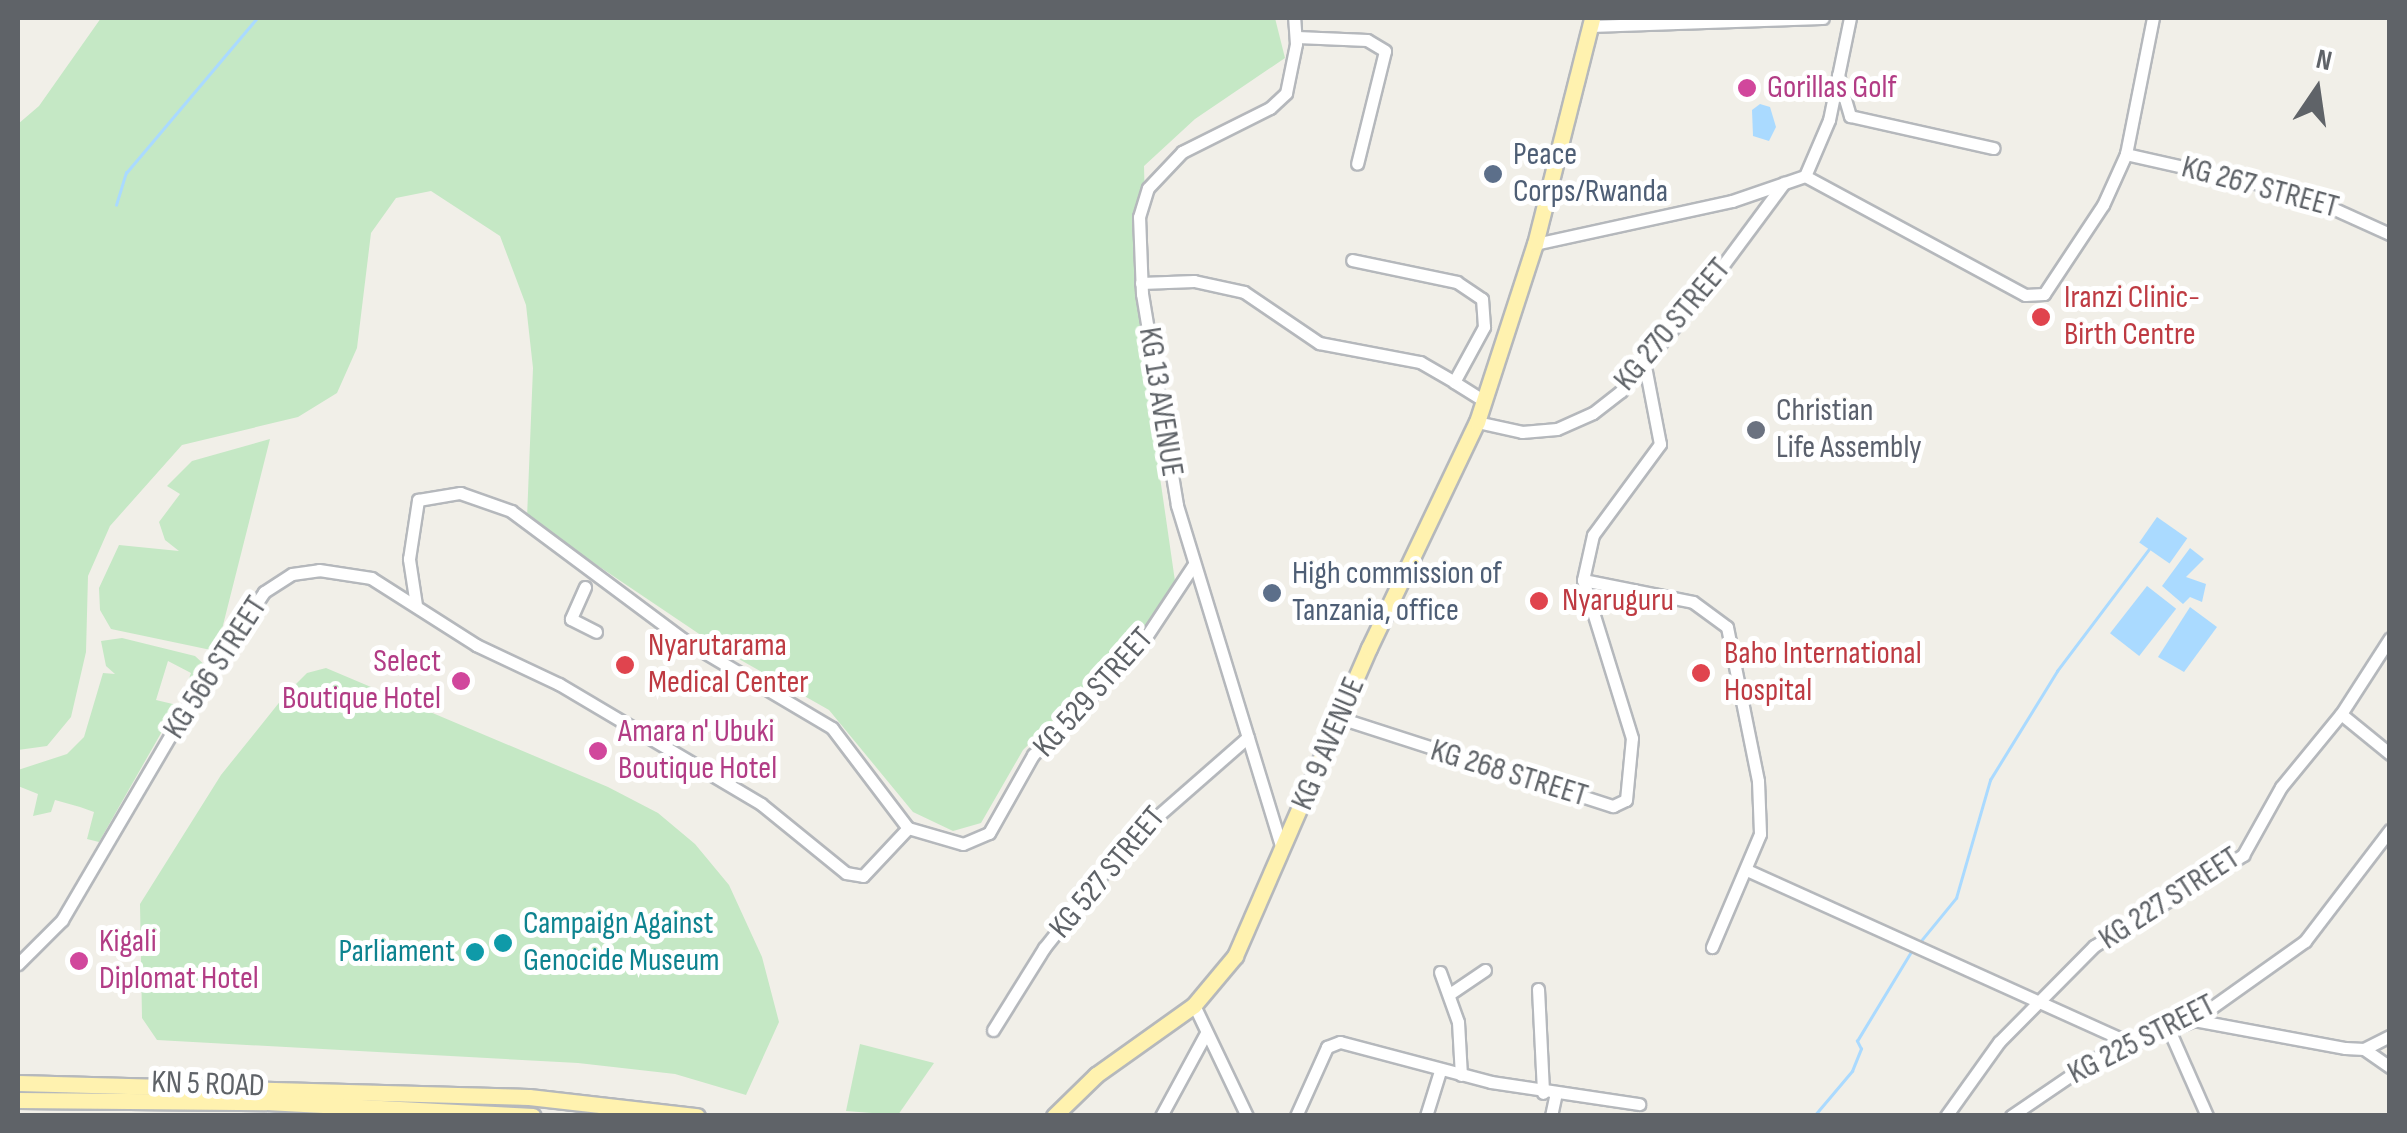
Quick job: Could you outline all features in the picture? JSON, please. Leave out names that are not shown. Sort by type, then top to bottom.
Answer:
[{"type":"main road","name":"KG 9 AVENUE","points":[[1054,1116],[1096,1075],[1194,1006],[1235,956],[1477,422],[1535,244],[1590,22]]},
{"type":"main road","name":"KN 5 ROAD","points":[[18,1083],[530,1097],[697,1116]]},
{"type":"main road","name":"KN 5 ROAD","points":[[18,1100],[533,1116]]},
{"type":"street","name":"KG 13 AVENUE","points":[[1282,850],[1194,564],[1162,432],[1141,283],[1139,217],[1148,188],[1182,152],[1281,99],[1297,37],[1294,18]]},
{"type":"street","points":[[1590,22],[1823,18]]},
{"type":"street","points":[[1535,244],[1732,201],[1804,176],[1829,120],[1850,18]]},
{"type":"street","points":[[1804,176],[2035,296],[2053,284],[2084,236],[2126,154],[2153,18]]},
{"type":"street","points":[[1297,37],[1368,40],[1385,50],[1358,164]]},
{"type":"street","points":[[1838,75],[1850,116],[1994,148]]},
{"type":"street","name":"KG 267 STREET","points":[[2126,154],[2336,206],[2390,234]]},
{"type":"street","name":"KG 270 STREET","points":[[1477,422],[1522,432],[1557,429],[1593,413],[1644,361],[1784,183]]},
{"type":"street","points":[[1352,260],[1457,282],[1482,299],[1484,326],[1454,382]]},
{"type":"street","points":[[1141,283],[1194,281],[1244,292],[1319,342],[1420,362],[1484,402]]},
{"type":"street","points":[[1644,361],[1660,444],[1593,536],[1583,580],[1693,602],[1727,627],[1762,805],[1749,870],[1712,947]]},
{"type":"street","points":[[416,605],[409,559],[413,507],[424,496],[460,494],[520,521],[684,640],[824,722],[854,751],[908,828]]},
{"type":"street","points":[[393,589],[409,559]]},
{"type":"street","name":"KG 529 STREET","points":[[908,828],[948,843],[990,834],[1033,755],[1140,646],[1194,564]]},
{"type":"street","name":"KG 566 STREET","points":[[18,964],[62,920],[184,712],[264,592],[292,574],[319,570],[347,572],[393,589],[476,645],[559,684],[762,804],[856,877],[872,869],[908,828]]},
{"type":"street","name":"KG 268 STREET","points":[[1340,718],[1620,806],[1629,790],[1632,738],[1583,580]]},
{"type":"street","points":[[585,587],[571,619],[596,632]]},
{"type":"street","name":"KG 227 STREET","points":[[1946,1116],[1976,1068],[2094,946],[2243,855],[2281,787],[2341,714],[2390,638]]},
{"type":"street","points":[[2341,714],[2390,754]]},
{"type":"street","name":"KG 527 STREET","points":[[993,1030],[1044,948],[1128,842],[1248,738]]},
{"type":"street","name":"KG 225 STREET","points":[[2019,1113],[2096,1058],[2194,1020],[2305,942],[2390,830]]},
{"type":"street","points":[[1749,870],[1886,928],[2132,1044]]},
{"type":"street","points":[[1451,993],[1485,970]]},
{"type":"street","points":[[1440,972],[1451,993],[1462,1075]]},
{"type":"street","points":[[1538,989],[1550,1116]]},
{"type":"street","points":[[1194,1006],[1247,1116]]},
{"type":"street","points":[[2194,1020],[2364,1050],[2390,1067]]},
{"type":"street","points":[[2170,1032],[2207,1116]]},
{"type":"street","points":[[1161,1116],[1206,1033]]},
{"type":"street","points":[[2364,1050],[2390,1036]]},
{"type":"street","points":[[1296,1116],[1331,1044],[1549,1093],[1638,1104]]},
{"type":"street","points":[[1426,1116],[1440,1071]]},
{"type":"green space","points":[[101,18],[1275,18],[1285,58],[1195,119],[1144,166],[1150,408],[1176,588],[1149,626],[1023,750],[981,823],[953,831],[913,812],[829,710],[723,650],[527,518],[533,368],[526,305],[500,236],[431,191],[396,198],[371,233],[357,348],[337,393],[298,417],[182,445],[110,526],[88,576],[86,652],[71,717],[47,746],[18,750],[18,124],[39,106]]},
{"type":"green space","points":[[270,439],[218,645],[211,650],[111,629],[100,610],[99,588],[119,545],[179,551],[165,540],[159,522],[180,494],[167,486],[192,461]]},
{"type":"green space","points":[[122,638],[195,656],[208,668],[189,700],[181,699],[191,673],[168,661],[156,700],[177,705],[99,842],[87,839],[94,812],[55,800],[51,812],[33,816],[38,794],[18,786],[18,770],[67,754],[84,737],[103,673],[115,674],[106,666],[101,641]]},
{"type":"green space","points":[[326,668],[608,787],[658,813],[695,844],[729,885],[762,957],[779,1022],[746,1095],[675,1074],[578,1063],[157,1040],[142,1018],[140,904],[221,775],[286,694],[307,673]]},
{"type":"green space","points":[[860,1044],[934,1063],[898,1115],[846,1111]]},
{"type":"water","points":[[1760,104],[1770,107],[1776,127],[1769,141],[1753,136],[1752,110]]},
{"type":"water","points":[[2157,517],[2187,538],[2170,564],[2139,542]]},
{"type":"water","points":[[2190,548],[2204,559],[2186,577],[2206,584],[2202,602],[2190,597],[2183,604],[2162,586]]},
{"type":"water","points":[[2147,586],[2176,609],[2139,656],[2110,633]]},
{"type":"water","points":[[2190,607],[2217,627],[2184,672],[2158,657]]},
{"type":"waterway","points":[[116,205],[126,173],[257,18]]},
{"type":"waterway","points":[[1920,942],[1956,898],[1990,780],[2057,671],[2149,549]]},
{"type":"waterway","points":[[1814,1116],[1852,1071],[1861,1049],[1857,1041],[1911,952]]},
{"type":"place","name":"Gorillas Golf","points":[[1747,88]]},
{"type":"place","name":"Peace Corps/Rwanda","points":[[1493,174]]},
{"type":"place","name":"Iranzi Clinic- Birth Centre","points":[[2041,317]]},
{"type":"place","name":"Christian Life Assembly","points":[[1756,430]]},
{"type":"place","name":"High commission of Tanzania, office","points":[[1272,593]]},
{"type":"place","name":"Nyaruguru","points":[[1539,601]]},
{"type":"place","name":"Nyarutarama Medical Center","points":[[625,665]]},
{"type":"place","name":"Baho International Hospital","points":[[1701,673]]},
{"type":"place","name":"Select Boutique Hotel","points":[[461,681]]},
{"type":"place","name":"Amara n' Ubuki Boutique Hotel","points":[[598,751]]},
{"type":"place","name":"Campaign Against Genocide Museum","points":[[503,943]]},
{"type":"place","name":"Parliament","points":[[475,952]]},
{"type":"place","name":"Kigali Diplomat Hotel","points":[[79,961]]}]
